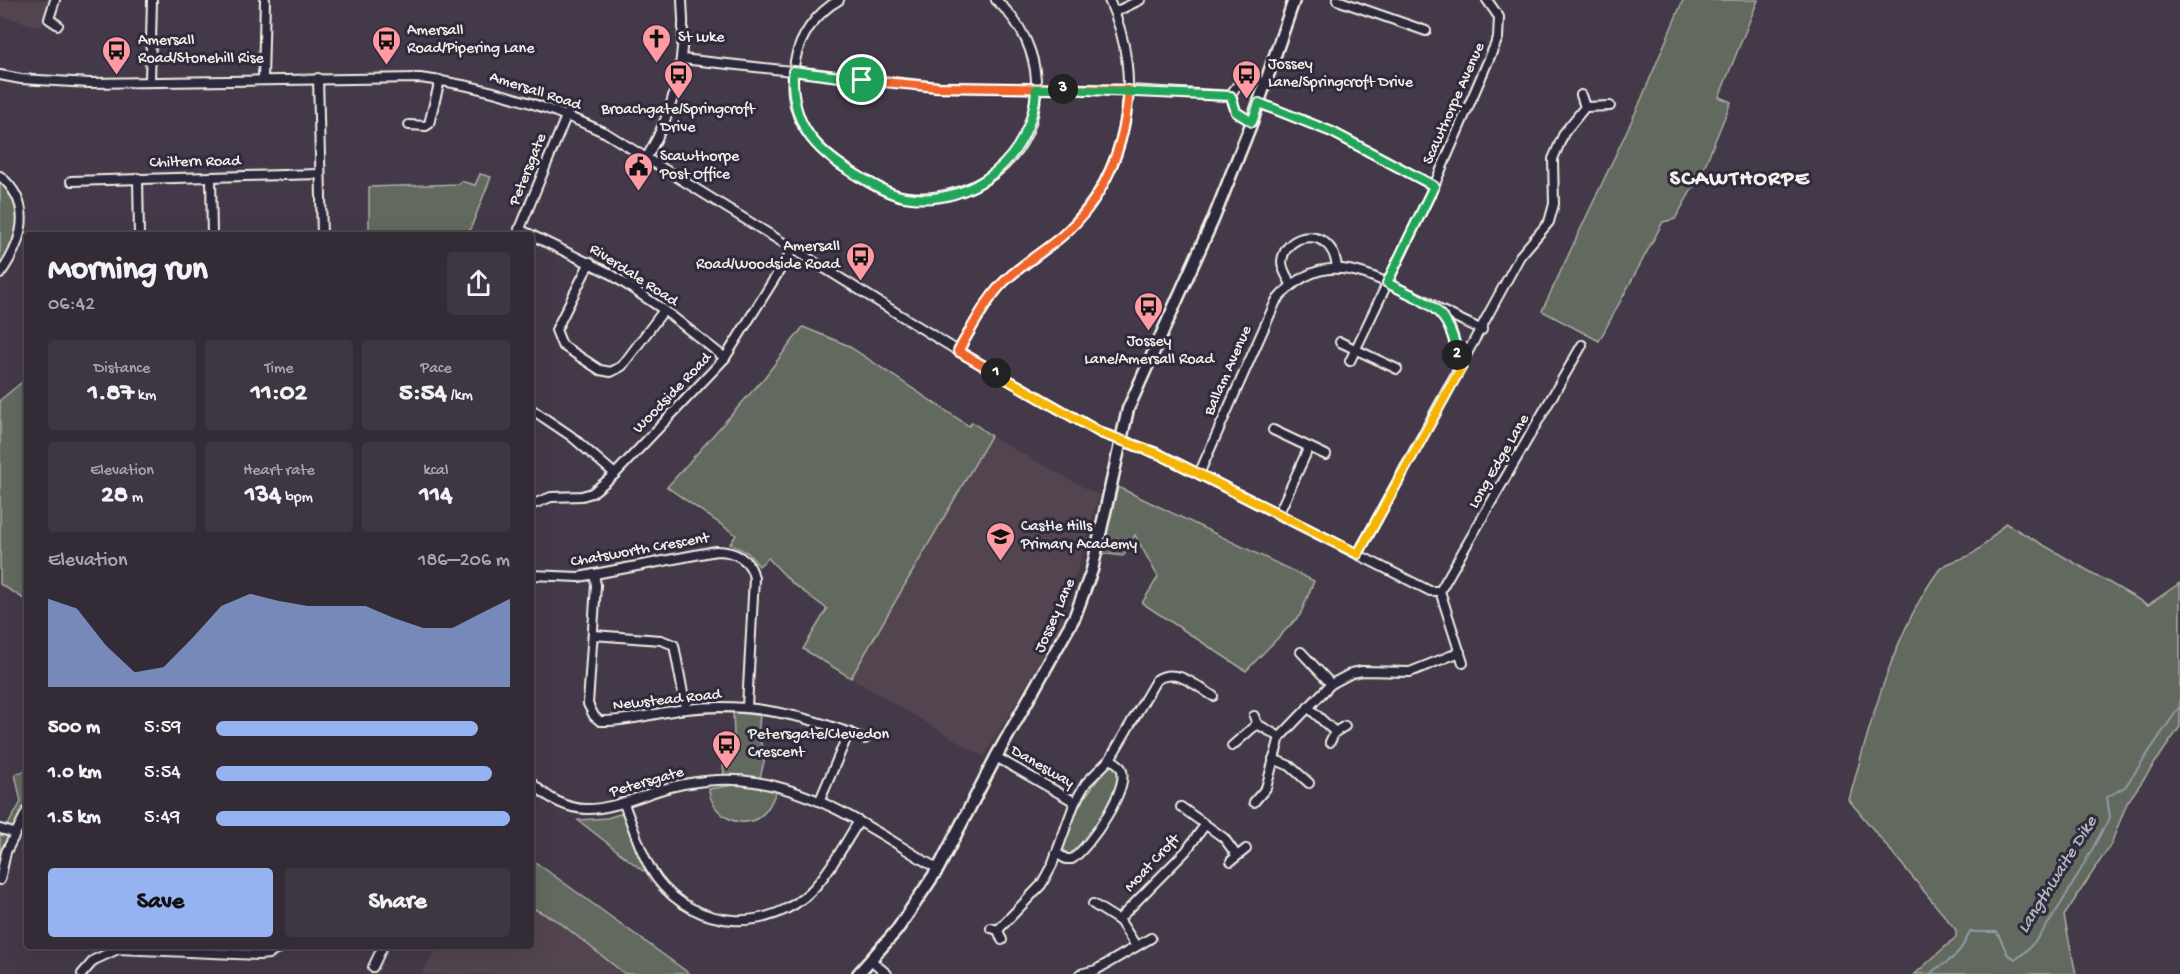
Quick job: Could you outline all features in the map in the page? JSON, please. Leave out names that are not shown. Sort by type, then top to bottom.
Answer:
[{"type":"street","points":[[55,0],[49,19],[58,25]]},
{"type":"street","points":[[150,81],[152,0]]},
{"type":"street","points":[[262,79],[265,0]]},
{"type":"street","points":[[647,157],[660,135],[669,110],[682,59],[682,0]]},
{"type":"street","points":[[839,0],[812,23],[796,53],[792,91],[801,122],[820,150],[878,187],[905,197],[938,198],[969,189],[996,173],[1015,153],[1030,127],[1036,89],[1035,64],[1027,41],[1015,21],[996,0]]},
{"type":"street","points":[[958,351],[998,288],[1064,234],[1090,207],[1112,167],[1119,147],[1129,90],[1127,59],[1110,0]]},
{"type":"street","points":[[1115,12],[1140,0]]},
{"type":"street","name":"Jossey Lane","points":[[858,974],[872,961],[897,930],[938,869],[996,757],[1044,675],[1084,596],[1119,441],[1143,374],[1213,220],[1252,122],[1294,0]]},
{"type":"street","points":[[1337,0],[1426,31]]},
{"type":"street","name":"Scawthorpe Avenue","points":[[1350,361],[1434,186],[1498,38],[1498,17],[1487,0]]},
{"type":"street","points":[[682,59],[938,87],[1129,90],[1231,96]]},
{"type":"street","name":"Amersall Road","points":[[0,75],[59,82],[420,78],[440,80],[517,97],[567,114],[647,157],[958,351],[1119,441],[1159,454],[1430,591],[1440,591]]},
{"type":"street","points":[[318,78],[322,232]]},
{"type":"street","points":[[1252,122],[1236,112],[1231,96],[1239,83],[1245,80],[1252,79],[1266,83]]},
{"type":"street","points":[[409,125],[426,126],[429,124],[440,80]]},
{"type":"street","points":[[1581,95],[1586,107]]},
{"type":"street","points":[[1259,103],[1332,132],[1434,186]]},
{"type":"street","points":[[1358,554],[1482,330],[1520,256],[1549,222],[1554,204],[1553,159],[1564,133],[1586,107],[1610,106]]},
{"type":"street","name":"Petersgate","points":[[518,232],[567,114]]},
{"type":"street","name":"Chiltern Road","points":[[71,182],[138,178],[320,174]]},
{"type":"street","points":[[0,176],[15,195],[22,223],[19,243],[0,274]]},
{"type":"street","points":[[211,177],[212,232]]},
{"type":"street","points":[[138,178],[139,232]]},
{"type":"street","points":[[1292,284],[1283,268],[1283,256],[1293,244],[1303,238],[1316,238],[1327,243],[1334,251],[1337,268]]},
{"type":"street","name":"Riverdale Road","points":[[534,239],[590,262],[664,310],[725,358]]},
{"type":"street","name":"Woodside Road","points":[[534,504],[551,497],[582,496],[592,493],[615,474],[725,358],[794,249]]},
{"type":"street","points":[[590,262],[556,330],[562,345],[600,370],[611,372],[622,366],[664,310]]},
{"type":"street","name":"Ballam Avenue","points":[[1198,474],[1276,301],[1292,284],[1312,273],[1337,268],[1352,269],[1387,283],[1482,330]]},
{"type":"street","points":[[1438,309],[1455,340],[1459,363],[1462,366]]},
{"type":"street","points":[[1340,342],[1397,369]]},
{"type":"street","name":"Long Edge Lane","points":[[1440,591],[1582,345]]},
{"type":"street","points":[[534,411],[571,436],[615,474]]},
{"type":"street","points":[[1274,430],[1326,455]]},
{"type":"street","points":[[1278,514],[1309,447]]},
{"type":"street","name":"Chatsworth Crescent","points":[[534,575],[579,577],[716,551],[727,551],[747,562],[754,578],[747,707]]},
{"type":"street","name":"Newstead Road","points":[[594,574],[596,585],[588,704],[594,716],[606,721],[686,709],[747,707],[815,719],[865,739]]},
{"type":"street","points":[[1440,591],[1463,663]]},
{"type":"street","points":[[593,635],[661,640],[674,645],[686,709]]},
{"type":"street","points":[[1254,802],[1266,788],[1280,737],[1331,684],[1352,673],[1362,671],[1410,672],[1460,651]]},
{"type":"street","points":[[1301,652],[1331,684]]},
{"type":"street","name":"Danesway","points":[[1002,940],[995,929],[1041,885],[1056,854],[1075,802],[1086,783],[1110,759],[1151,686],[1162,676],[1183,678],[1213,696]]},
{"type":"street","points":[[1308,708],[1335,732]]},
{"type":"street","points":[[1232,746],[1256,720],[1280,737]]},
{"type":"street","points":[[1330,742],[1335,732],[1345,726]]},
{"type":"street","points":[[820,800],[849,732]]},
{"type":"street","name":"Danesway","points":[[996,757],[1075,802]]},
{"type":"street","points":[[1056,854],[1070,860],[1076,857],[1093,838],[1106,818],[1122,772],[1120,766],[1110,759]]},
{"type":"street","points":[[1273,759],[1290,766],[1309,783]]},
{"type":"street","name":"Petersgate","points":[[534,784],[558,802],[588,811],[624,804],[686,784],[731,780],[777,786],[820,800],[938,869]]},
{"type":"street","points":[[624,804],[649,864],[664,887],[692,908],[725,921],[747,921],[770,916],[804,898],[820,881],[859,821]]},
{"type":"street","points":[[1181,807],[1224,838],[1234,858],[1246,849]]},
{"type":"street","points":[[0,880],[6,852],[24,816]]},
{"type":"street","name":"Moat Croft","points":[[1118,920],[1186,851],[1205,825]]},
{"type":"street","points":[[0,829],[14,833]]},
{"type":"street","points":[[1093,904],[1118,920],[1136,946]]},
{"type":"street","points":[[1080,974],[1096,970],[1151,938]]},
{"type":"street","points":[[82,974],[94,960],[109,949],[189,949],[259,955],[269,954],[278,949]]},
{"type":"street","points":[[373,967],[382,949]]},
{"type":"street","points":[[872,961],[887,974]]},
{"type":"shaded area","points":[[0,0],[51,0],[42,27],[0,16]]},
{"type":"shaded area","name":"Castle Hills Primary Academy","points":[[991,436],[1099,496],[1061,626],[984,757],[851,678]]},
{"type":"shaded area","points":[[534,909],[559,922],[625,974],[422,974],[436,949],[534,949]]},
{"type":"green space","points":[[1683,0],[1758,0],[1719,97],[1731,102],[1703,170],[1675,219],[1663,222],[1599,341],[1542,311],[1638,107]]},
{"type":"green space","points":[[480,174],[491,177],[469,232],[369,232],[369,187],[459,184],[461,181],[475,185]]},
{"type":"green space","points":[[0,182],[15,204],[18,225],[12,247],[0,270]]},
{"type":"green space","points":[[803,327],[847,345],[969,426],[972,422],[991,436],[851,678],[803,649],[827,609],[792,583],[768,558],[759,566],[748,553],[730,544],[736,535],[667,487],[764,378]]},
{"type":"green space","points":[[24,380],[24,599],[0,584],[0,400]]},
{"type":"green space","points":[[1118,487],[1314,581],[1300,615],[1246,671],[1142,603],[1158,577],[1135,535],[1123,556],[1101,553]]},
{"type":"green space","points":[[2005,523],[2148,605],[2180,583],[2180,727],[2127,803],[2111,844],[2064,916],[2076,974],[1915,974],[1956,937],[1956,930],[1849,800],[1885,680],[1896,650],[1923,594],[1942,567],[1977,551]]},
{"type":"green space","points":[[733,712],[760,714],[758,737],[766,754],[760,778],[724,776],[722,752],[734,737]]},
{"type":"green space","points":[[1109,766],[1117,767],[1118,776],[1111,802],[1087,841],[1070,856],[1063,849],[1070,825],[1087,795]]},
{"type":"green space","points":[[24,771],[24,818],[0,870],[0,829],[5,830],[21,802],[15,774]]},
{"type":"green space","points":[[741,784],[777,790],[765,812],[750,821],[734,821],[719,812],[709,789]]},
{"type":"green space","points":[[623,813],[646,870],[643,871],[578,820],[607,818]]},
{"type":"green space","points":[[534,861],[690,974],[625,974],[559,922],[534,909]]},
{"type":"waterway","name":"Langthwaite Dike","points":[[1930,974],[1954,957],[1970,932],[1997,932],[2008,955],[2016,959],[2028,949],[2054,915],[2110,817],[2107,797],[2125,787],[2180,706]]},
{"type":"place","name":"St Luke","points":[[657,64]]},
{"type":"place","name":"Amersall Road/Pipering Lane","points":[[386,66]]},
{"type":"place","name":"Amersall Road/Stonehill Rise","points":[[117,76]]},
{"type":"place","name":"Broachgate/Springcroft Drive","points":[[678,100]]},
{"type":"place","name":"Jossey Lane/Springcroft Drive","points":[[1247,100]]},
{"type":"place","name":"Scawthorpe Post Office","points":[[639,192]]},
{"type":"place","name":"Amersall Road/Woodside Road","points":[[861,282]]},
{"type":"place","name":"Jossey Lane/Amersall Road","points":[[1149,332]]},
{"type":"place","name":"Castle Hills Primary Academy","points":[[1000,562]]},
{"type":"place","name":"Petersgate/Clevedon Crescent","points":[[727,770]]},
{"type":"district","name":"SCAWTHORPE","points":[[1740,180]]},
{"type":"route","points":[[862,80],[793,71],[792,91],[801,122],[820,150],[831,159],[878,187],[905,197],[938,198],[969,189],[996,173],[1015,153],[1030,127],[1036,104],[1036,89],[1129,90],[1231,96],[1236,112],[1252,122],[1259,103],[1311,122],[1434,186],[1387,283],[1438,309],[1455,340],[1459,363],[1462,366],[1358,554],[1159,454],[1101,433],[958,351],[998,288],[1064,234],[1090,207],[1112,167],[1119,147],[1128,110],[1129,90],[938,87],[862,80]]}]
